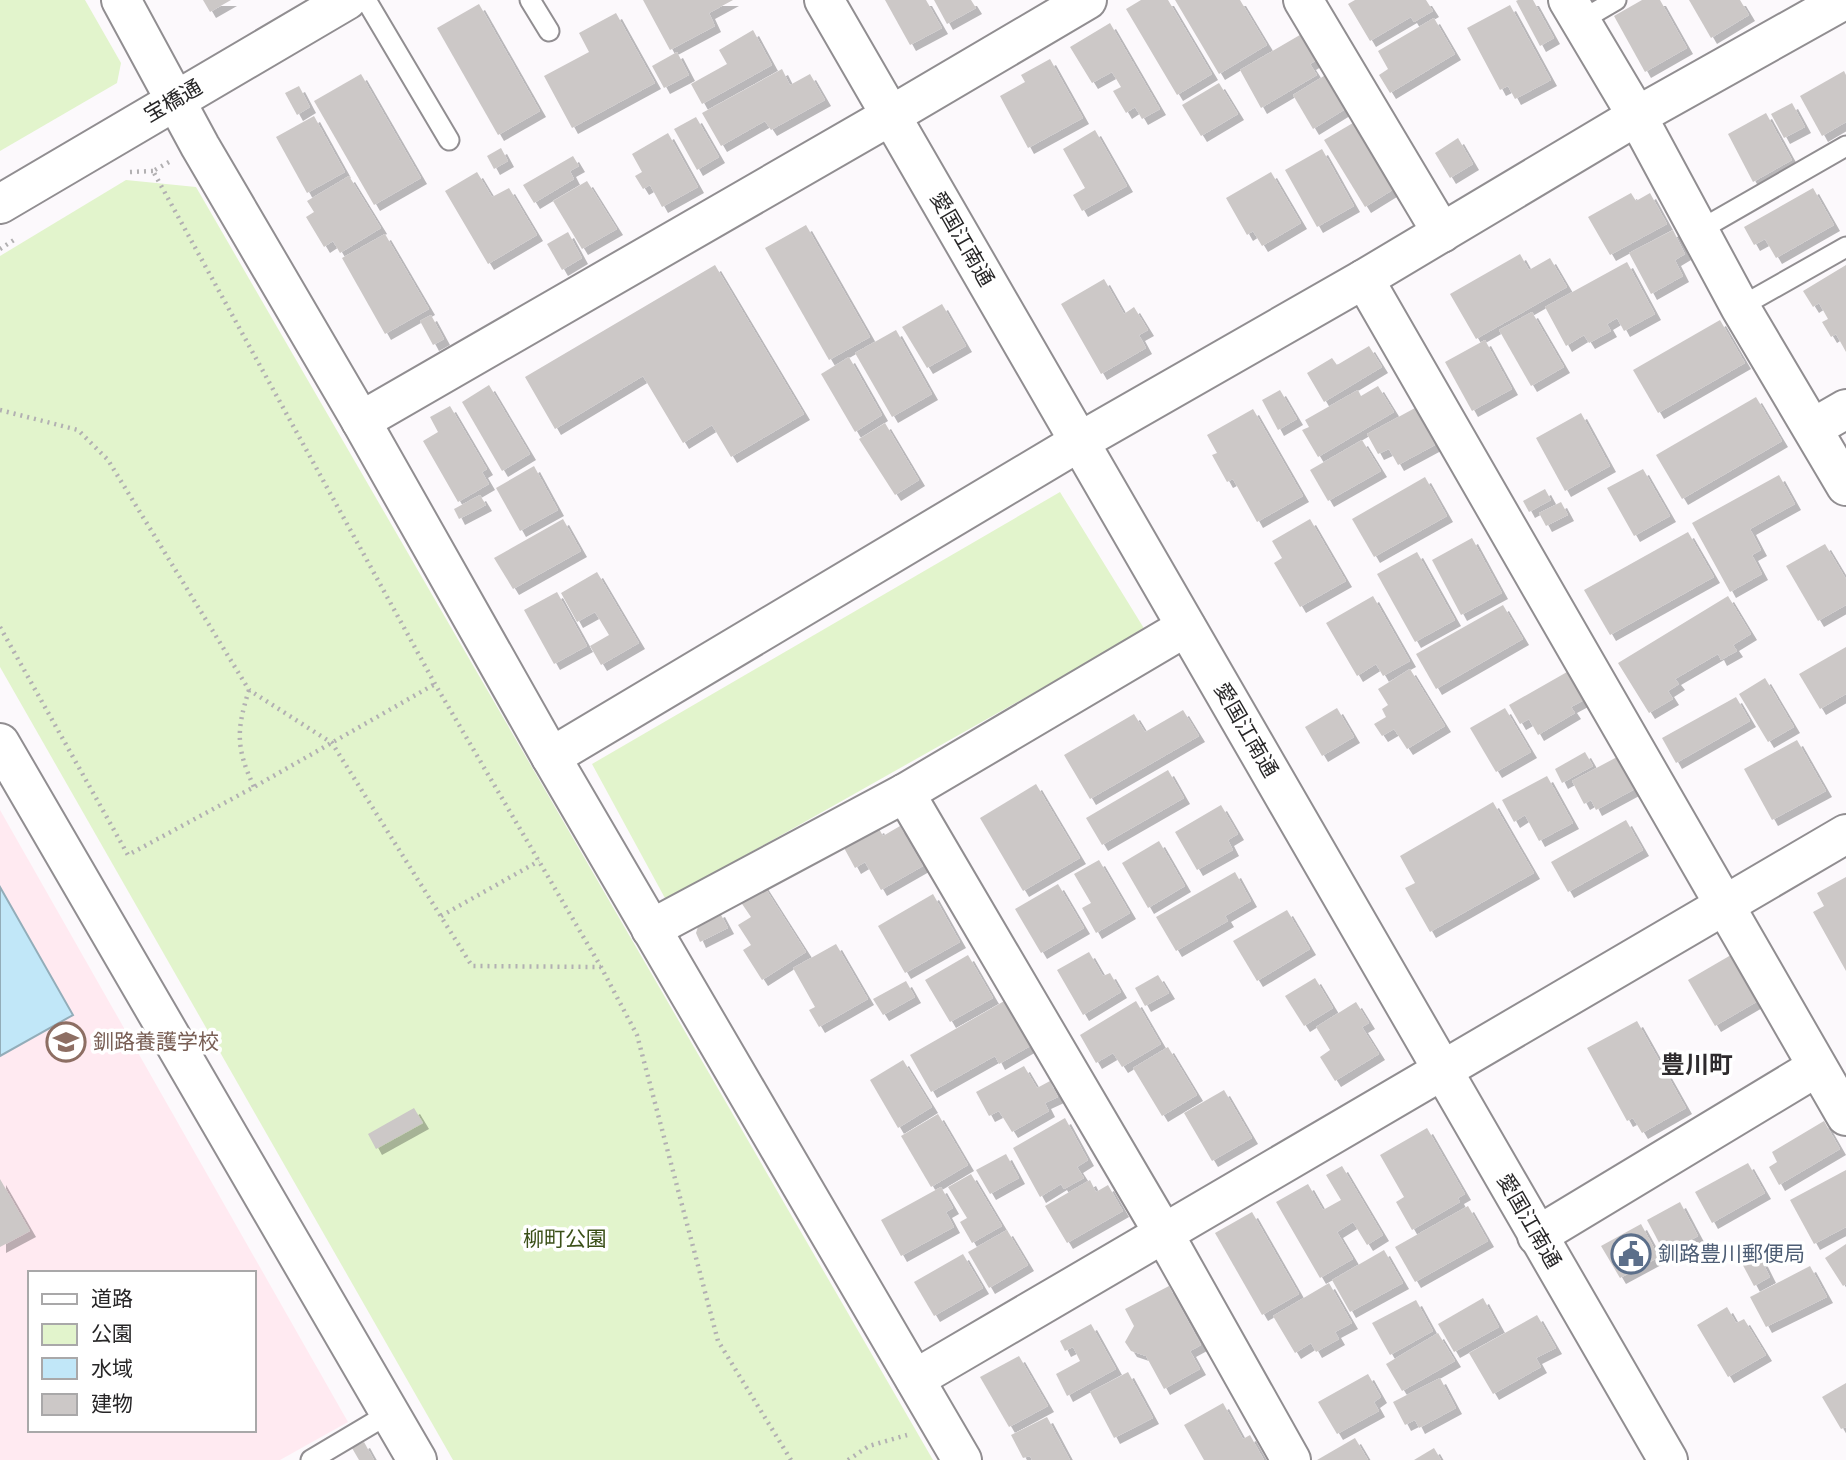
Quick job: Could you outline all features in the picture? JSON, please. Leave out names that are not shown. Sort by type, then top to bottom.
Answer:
[{"type":"street","points":[[121,0],[200,146],[361,421],[551,757],[962,1460]]},
{"type":"street","name":"宝橋通","points":[[0,204],[347,0]]},
{"type":"street","name":"愛国江南通","points":[[824,0],[1668,1460]]},
{"type":"street","points":[[1303,0],[1441,233]]},
{"type":"street","points":[[551,757],[1079,442],[1364,279],[1637,116],[1844,0]]},
{"type":"street","points":[[361,421],[890,116],[1077,3]]},
{"type":"street","points":[[1574,11],[1637,116],[1740,307],[1846,486]]},
{"type":"street","points":[[1364,279],[1846,1116]]},
{"type":"street","points":[[1813,428],[1846,409]]},
{"type":"street","points":[[651,929],[905,793],[1186,627]]},
{"type":"street","points":[[0,743],[417,1460]]},
{"type":"street","points":[[905,793],[1164,1234],[1290,1460]]},
{"type":"street","points":[[915,1379],[1846,834]]},
{"type":"street","points":[[1537,1236],[1817,1067]]},
{"type":"lane","points":[[366,0],[449,140]]},
{"type":"lane","points":[[530,0],[549,31]]},
{"type":"lane","points":[[1574,11],[1616,0]]},
{"type":"lane","points":[[1698,231],[1846,146]]},
{"type":"lane","points":[[1740,307],[1846,247]]},
{"type":"lane","points":[[311,1460],[390,1413]]},
{"type":"path","points":[[200,146],[152,171],[435,684],[601,967],[637,1035],[718,1341],[791,1460]]},
{"type":"path","points":[[0,410],[78,430],[108,460],[250,690],[332,743],[472,966],[601,967]]},
{"type":"path","points":[[0,627],[128,855],[254,788],[435,684]]},
{"type":"path","points":[[250,690],[240,719],[241,759],[254,788]]},
{"type":"path","points":[[441,916],[539,861]]},
{"type":"path","points":[[848,1460],[869,1446],[941,1424]]},
{"type":"shaded area","name":"釧路養護学校","points":[[0,810],[348,1422],[280,1460],[0,1460]]},
{"type":"green space","points":[[0,0],[85,0],[121,63],[117,83],[0,151]]},
{"type":"green space","name":"柳町公園","points":[[126,180],[196,187],[933,1460],[453,1460],[0,667],[0,256]]},
{"type":"green space","points":[[1060,492],[1145,630],[666,900],[592,764]]},
{"type":"water","points":[[0,887],[73,1015],[0,1056]]},
{"type":"building","points":[[203,0],[231,0],[210,12]]},
{"type":"building","points":[[643,0],[733,0],[709,13],[715,26],[670,50]]},
{"type":"building","points":[[885,0],[926,0],[942,28],[910,45]]},
{"type":"building","points":[[934,0],[971,0],[976,8],[947,24]]},
{"type":"building","points":[[1141,0],[1168,0],[1212,74],[1177,95],[1126,9]]},
{"type":"building","points":[[1175,0],[1240,0],[1267,45],[1219,74]]},
{"type":"building","points":[[1355,0],[1426,0],[1433,11],[1414,22],[1411,17],[1370,41],[1348,4]]},
{"type":"building","points":[[1533,0],[1554,38],[1540,46],[1516,1]]},
{"type":"building","points":[[1642,0],[1660,0],[1687,48],[1645,72],[1614,16]]},
{"type":"building","points":[[1689,0],[1740,0],[1749,15],[1711,38]]},
{"type":"building","points":[[479,4],[540,111],[498,135],[437,28]]},
{"type":"building","points":[[1510,5],[1551,80],[1515,99],[1508,86],[1500,90],[1467,28]]},
{"type":"building","points":[[616,13],[655,83],[572,128],[544,76],[589,52],[579,33]]},
{"type":"building","points":[[1434,18],[1455,54],[1390,93],[1379,75],[1388,69],[1378,51]]},
{"type":"building","points":[[1110,23],[1160,109],[1142,119],[1135,107],[1126,113],[1113,91],[1121,87],[1112,72],[1092,83],[1070,47]]},
{"type":"building","points":[[753,30],[772,65],[702,104],[691,84],[727,64],[719,50]]},
{"type":"building","points":[[1305,32],[1320,58],[1310,64],[1317,75],[1261,108],[1240,70]]},
{"type":"building","points":[[677,52],[689,75],[664,88],[652,66]]},
{"type":"building","points":[[1050,59],[1083,118],[1028,148],[1000,96],[1025,82],[1021,75]]},
{"type":"building","points":[[782,69],[790,85],[810,74],[825,100],[771,130],[765,121],[721,146],[702,113]]},
{"type":"building","points":[[1332,71],[1352,105],[1313,129],[1293,95]]},
{"type":"building","points":[[1844,71],[1846,122],[1822,136],[1800,96]]},
{"type":"building","points":[[361,74],[421,178],[374,205],[314,101]]},
{"type":"building","points":[[1219,83],[1238,114],[1201,136],[1182,105]]},
{"type":"building","points":[[299,86],[310,107],[297,115],[285,93]]},
{"type":"building","points":[[1792,103],[1805,127],[1784,138],[1771,114]]},
{"type":"building","points":[[1766,113],[1792,160],[1753,182],[1728,134]]},
{"type":"building","points":[[314,116],[345,172],[307,193],[276,137]]},
{"type":"building","points":[[696,117],[719,157],[697,170],[674,129]]},
{"type":"building","points":[[1358,120],[1399,186],[1365,207],[1324,140]]},
{"type":"building","points":[[1095,130],[1127,186],[1082,211],[1073,195],[1085,188],[1063,149]]},
{"type":"building","points":[[668,133],[698,187],[662,207],[650,185],[643,189],[635,176],[642,172],[632,154]]},
{"type":"building","points":[[1458,138],[1473,164],[1450,178],[1435,153]]},
{"type":"building","points":[[501,148],[508,161],[494,169],[487,156]]},
{"type":"building","points":[[1322,149],[1354,206],[1317,227],[1285,170]]},
{"type":"building","points":[[573,156],[579,166],[570,171],[574,179],[534,203],[523,185]]},
{"type":"building","points":[[477,172],[492,197],[509,188],[537,235],[488,264],[445,191]]},
{"type":"building","points":[[1271,172],[1301,223],[1262,246],[1253,231],[1247,235],[1226,198]]},
{"type":"building","points":[[349,176],[381,228],[340,253],[333,241],[324,247],[306,217],[314,212],[307,201]]},
{"type":"building","points":[[587,181],[617,229],[582,249],[553,201]]},
{"type":"building","points":[[1813,188],[1834,225],[1776,258],[1765,239],[1754,245],[1744,227]]},
{"type":"building","points":[[1631,193],[1636,201],[1650,193],[1667,224],[1610,255],[1588,217]]},
{"type":"building","points":[[806,225],[870,337],[829,360],[765,248]]},
{"type":"building","points":[[1673,230],[1685,254],[1675,260],[1683,276],[1651,294],[1629,253]]},
{"type":"building","points":[[568,232],[582,258],[562,270],[547,244]]},
{"type":"building","points":[[385,234],[429,309],[385,334],[342,258]]},
{"type":"building","points":[[1520,254],[1529,270],[1550,258],[1567,287],[1476,339],[1450,294]]},
{"type":"building","points":[[1627,262],[1655,314],[1624,331],[1617,318],[1607,324],[1611,331],[1589,343],[1584,335],[1566,346],[1545,307]]},
{"type":"building","points":[[715,265],[804,414],[731,457],[712,425],[683,443],[643,376],[555,429],[525,377]]},
{"type":"building","points":[[1846,265],[1846,352],[1836,334],[1831,337],[1822,322],[1828,319],[1819,303],[1813,307],[1803,291]]},
{"type":"building","points":[[1104,279],[1124,314],[1134,307],[1148,330],[1139,335],[1146,348],[1101,374],[1061,304]]},
{"type":"building","points":[[942,304],[966,346],[927,368],[902,327]]},
{"type":"building","points":[[1532,312],[1564,367],[1531,386],[1499,330]]},
{"type":"building","points":[[431,315],[444,339],[433,345],[420,321]]},
{"type":"building","points":[[1720,320],[1745,363],[1658,413],[1633,370]]},
{"type":"building","points":[[896,330],[932,394],[892,417],[855,353]]},
{"type":"building","points":[[1485,340],[1512,389],[1472,411],[1445,362]]},
{"type":"building","points":[[1369,346],[1382,367],[1324,402],[1307,373],[1332,358],[1337,365]]},
{"type":"building","points":[[849,357],[882,415],[855,432],[821,374]]},
{"type":"building","points":[[489,385],[530,454],[502,471],[462,402]]},
{"type":"building","points":[[1378,386],[1394,412],[1318,457],[1302,430],[1309,427],[1305,420],[1358,390],[1361,396]]},
{"type":"building","points":[[1280,390],[1297,419],[1278,430],[1262,400]]},
{"type":"building","points":[[1756,397],[1782,441],[1682,499],[1656,455]]},
{"type":"building","points":[[450,406],[487,469],[482,472],[489,484],[458,502],[423,441],[438,432],[430,417]]},
{"type":"building","points":[[1415,408],[1435,445],[1398,465],[1389,449],[1378,454],[1367,434]]},
{"type":"building","points":[[1253,409],[1303,496],[1257,522],[1233,479],[1227,482],[1212,455],[1217,453],[1207,435]]},
{"type":"building","points":[[1581,413],[1610,466],[1565,491],[1536,438]]},
{"type":"building","points":[[885,423],[919,480],[895,495],[859,439]]},
{"type":"building","points":[[1362,440],[1381,471],[1328,501],[1310,470]]},
{"type":"building","points":[[534,466],[558,510],[520,531],[496,488]]},
{"type":"building","points":[[1643,469],[1670,516],[1634,536],[1607,488]]},
{"type":"building","points":[[1779,475],[1795,504],[1750,529],[1761,550],[1752,555],[1762,574],[1730,592],[1692,523]]},
{"type":"building","points":[[1425,477],[1447,516],[1374,557],[1352,519]]},
{"type":"building","points":[[1545,489],[1551,500],[1529,512],[1523,501]]},
{"type":"building","points":[[480,495],[486,505],[459,519],[454,509]]},
{"type":"building","points":[[1561,502],[1568,515],[1546,526],[1539,513]]},
{"type":"building","points":[[563,519],[581,551],[513,589],[494,558]]},
{"type":"building","points":[[1310,519],[1346,581],[1300,607],[1274,563],[1282,558],[1272,541]]},
{"type":"building","points":[[1688,532],[1714,577],[1610,635],[1584,590]]},
{"type":"building","points":[[1472,538],[1502,593],[1461,615],[1432,560]]},
{"type":"building","points":[[1825,544],[1846,579],[1846,605],[1818,621],[1786,566]]},
{"type":"building","points":[[1417,552],[1455,620],[1415,642],[1377,574]]},
{"type":"building","points":[[597,572],[639,643],[601,665],[590,646],[609,635],[595,612],[577,622],[561,593]]},
{"type":"building","points":[[557,592],[587,646],[554,664],[524,610]]},
{"type":"building","points":[[1373,596],[1410,661],[1383,676],[1376,664],[1357,676],[1326,623]]},
{"type":"building","points":[[1728,596],[1751,634],[1733,645],[1737,651],[1721,660],[1718,654],[1675,679],[1679,684],[1668,691],[1673,699],[1649,713],[1618,663]]},
{"type":"building","points":[[1503,605],[1523,639],[1436,689],[1416,654]]},
{"type":"building","points":[[1846,647],[1846,694],[1820,709],[1799,674]]},
{"type":"building","points":[[1410,669],[1445,726],[1407,749],[1394,729],[1382,736],[1374,724],[1386,717],[1382,709],[1388,705],[1378,689]]},
{"type":"building","points":[[1567,672],[1584,700],[1571,707],[1575,713],[1538,735],[1529,719],[1520,724],[1509,705]]},
{"type":"building","points":[[1765,678],[1794,727],[1768,742],[1739,694]]},
{"type":"building","points":[[1736,697],[1750,721],[1676,763],[1662,738]]},
{"type":"building","points":[[1337,708],[1354,737],[1322,756],[1305,727]]},
{"type":"building","points":[[1505,708],[1531,752],[1496,772],[1470,728]]},
{"type":"building","points":[[1183,710],[1199,736],[1090,799],[1064,755],[1134,714],[1145,732]]},
{"type":"building","points":[[1797,740],[1826,791],[1772,820],[1744,769]]},
{"type":"building","points":[[1585,752],[1593,766],[1562,783],[1555,769]]},
{"type":"building","points":[[1617,757],[1635,789],[1596,810],[1591,800],[1584,804],[1572,781]]},
{"type":"building","points":[[1168,770],[1184,798],[1102,845],[1086,818]]},
{"type":"building","points":[[1547,776],[1573,823],[1539,841],[1525,815],[1514,822],[1502,800]]},
{"type":"building","points":[[1036,784],[1080,858],[1023,891],[980,818]]},
{"type":"building","points":[[1493,802],[1534,873],[1430,932],[1405,888],[1415,883],[1400,856]]},
{"type":"building","points":[[1221,805],[1238,834],[1228,840],[1233,850],[1197,870],[1175,832]]},
{"type":"building","points":[[1626,820],[1643,850],[1568,892],[1551,862]]},
{"type":"building","points":[[900,826],[923,866],[881,890],[865,862],[855,868],[843,846],[878,827],[883,836]]},
{"type":"building","points":[[1159,841],[1185,886],[1148,908],[1122,863]]},
{"type":"building","points":[[1099,860],[1130,913],[1096,933],[1082,908],[1091,903],[1074,874]]},
{"type":"building","points":[[1235,872],[1251,901],[1225,916],[1228,921],[1176,951],[1156,917]]},
{"type":"building","points":[[1846,877],[1846,971],[1813,912],[1824,906],[1817,893]]},
{"type":"building","points":[[762,883],[806,952],[762,980],[743,950],[751,945],[738,925],[751,917],[738,898]]},
{"type":"building","points":[[1058,884],[1084,928],[1041,953],[1015,909]]},
{"type":"building","points":[[933,894],[960,942],[905,973],[878,926]]},
{"type":"building","points":[[1287,910],[1310,949],[1257,981],[1233,941]]},
{"type":"building","points":[[719,911],[728,928],[700,942],[696,933],[700,920]]},
{"type":"building","points":[[836,944],[868,999],[819,1027],[809,1010],[815,1007],[793,968]]},
{"type":"building","points":[[1089,952],[1103,976],[1110,973],[1121,992],[1083,1015],[1057,970]]},
{"type":"building","points":[[968,955],[993,998],[950,1022],[925,980]]},
{"type":"building","points":[[1731,955],[1758,1001],[1715,1026],[1688,980]]},
{"type":"building","points":[[1158,975],[1169,993],[1145,1006],[1135,988]]},
{"type":"building","points":[[1315,978],[1333,1008],[1304,1026],[1285,996]]},
{"type":"building","points":[[906,981],[915,997],[883,1015],[873,999]]},
{"type":"building","points":[[1006,1000],[1032,1045],[999,1064],[995,1056],[931,1092],[910,1055]]},
{"type":"building","points":[[1136,1001],[1161,1044],[1122,1067],[1113,1053],[1096,1063],[1080,1035]]},
{"type":"building","points":[[1356,1002],[1369,1023],[1362,1027],[1379,1054],[1335,1081],[1320,1057],[1330,1050],[1316,1027]]},
{"type":"building","points":[[1637,1021],[1686,1108],[1642,1133],[1633,1118],[1627,1121],[1587,1048]]},
{"type":"building","points":[[1168,1047],[1197,1095],[1162,1116],[1133,1068]]},
{"type":"building","points":[[903,1060],[932,1107],[898,1128],[870,1080]]},
{"type":"building","points":[[1024,1066],[1037,1088],[1050,1081],[1058,1097],[1045,1103],[1049,1111],[1012,1132],[999,1111],[989,1116],[976,1092]]},
{"type":"building","points":[[1224,1090],[1252,1138],[1212,1161],[1184,1113]]},
{"type":"building","points":[[414,1108],[423,1123],[376,1149],[368,1134]]},
{"type":"building","points":[[938,1114],[968,1165],[931,1187],[901,1136]]},
{"type":"building","points":[[1065,1118],[1088,1160],[1077,1167],[1084,1178],[1064,1189],[1061,1184],[1040,1197],[1013,1148]]},
{"type":"building","points":[[1824,1121],[1840,1149],[1779,1185],[1769,1167],[1777,1162],[1772,1152]]},
{"type":"building","points":[[1427,1128],[1465,1194],[1458,1198],[1460,1202],[1412,1230],[1396,1202],[1404,1197],[1380,1155]]},
{"type":"building","points":[[1006,1154],[1019,1178],[990,1194],[976,1170]]},
{"type":"building","points":[[1748,1163],[1765,1193],[1712,1223],[1695,1192]]},
{"type":"building","points":[[1342,1166],[1383,1235],[1367,1245],[1353,1222],[1337,1232],[1353,1259],[1320,1278],[1276,1202],[1308,1184],[1323,1210],[1341,1200],[1326,1175]]},
{"type":"building","points":[[1846,1170],[1846,1227],[1814,1244],[1790,1200]]},
{"type":"building","points":[[971,1174],[1002,1226],[972,1243],[960,1222],[967,1218],[948,1187]]},
{"type":"building","points":[[0,1179],[30,1231],[0,1247]]},
{"type":"building","points":[[1090,1180],[1096,1192],[1108,1185],[1123,1211],[1067,1243],[1045,1206]]},
{"type":"building","points":[[941,1187],[953,1208],[946,1212],[954,1227],[901,1256],[881,1220]]},
{"type":"building","points":[[1680,1202],[1698,1236],[1665,1254],[1647,1220]]},
{"type":"building","points":[[1468,1206],[1488,1241],[1415,1282],[1395,1247]]},
{"type":"building","points":[[1252,1212],[1299,1294],[1262,1315],[1215,1233]]},
{"type":"building","points":[[1641,1224],[1659,1257],[1620,1278],[1601,1246]]},
{"type":"building","points":[[1007,1230],[1028,1265],[989,1288],[968,1252]]},
{"type":"building","points":[[1846,1244],[1846,1284],[1843,1286],[1825,1258]]},
{"type":"building","points":[[1755,1247],[1770,1277],[1754,1286],[1738,1256]]},
{"type":"building","points":[[1384,1250],[1403,1283],[1350,1312],[1332,1280]]},
{"type":"building","points":[[963,1254],[983,1288],[934,1316],[914,1282]]},
{"type":"building","points":[[1810,1266],[1827,1297],[1766,1327],[1750,1297]]},
{"type":"building","points":[[1329,1283],[1352,1323],[1335,1332],[1339,1339],[1316,1352],[1311,1343],[1295,1353],[1273,1316]]},
{"type":"building","points":[[1169,1286],[1201,1345],[1190,1351],[1200,1369],[1164,1389],[1146,1356],[1131,1351],[1125,1342],[1134,1326],[1125,1309]]},
{"type":"building","points":[[1483,1298],[1499,1327],[1454,1352],[1438,1324]]},
{"type":"building","points":[[1416,1300],[1433,1331],[1390,1355],[1372,1323]]},
{"type":"building","points":[[1727,1307],[1736,1323],[1744,1319],[1766,1355],[1728,1377],[1697,1325]]},
{"type":"building","points":[[1537,1315],[1556,1348],[1536,1358],[1541,1367],[1493,1394],[1469,1353]]},
{"type":"building","points":[[1091,1324],[1116,1369],[1067,1396],[1056,1374],[1080,1361],[1073,1347],[1065,1351],[1060,1341]]},
{"type":"building","points":[[1438,1333],[1455,1361],[1402,1391],[1386,1364]]},
{"type":"building","points":[[1019,1356],[1048,1406],[1009,1427],[980,1377]]},
{"type":"building","points":[[1128,1372],[1153,1418],[1114,1438],[1090,1392]]},
{"type":"building","points":[[1368,1374],[1381,1397],[1374,1402],[1379,1411],[1337,1434],[1318,1402]]},
{"type":"building","points":[[1440,1378],[1456,1408],[1419,1428],[1415,1420],[1405,1425],[1393,1402]]},
{"type":"building","points":[[1846,1383],[1846,1427],[1841,1429],[1822,1397]]},
{"type":"building","points":[[1223,1403],[1243,1439],[1250,1435],[1264,1460],[1204,1460],[1184,1425]]},
{"type":"building","points":[[1047,1417],[1070,1460],[1032,1460],[1030,1456],[1023,1458],[1011,1435]]},
{"type":"building","points":[[1355,1438],[1368,1460],[1317,1460]]},
{"type":"building","points":[[364,1442],[374,1460],[359,1460],[352,1448]]},
{"type":"building","points":[[1434,1448],[1441,1460],[1414,1460]]},
{"type":"place","name":"釧路養護学校","points":[[66,1042]]},
{"type":"place","name":"釧路豊川郵便局","points":[[1631,1254]]},
{"type":"district","name":"豊川町","points":[[1697,1065]]}]
